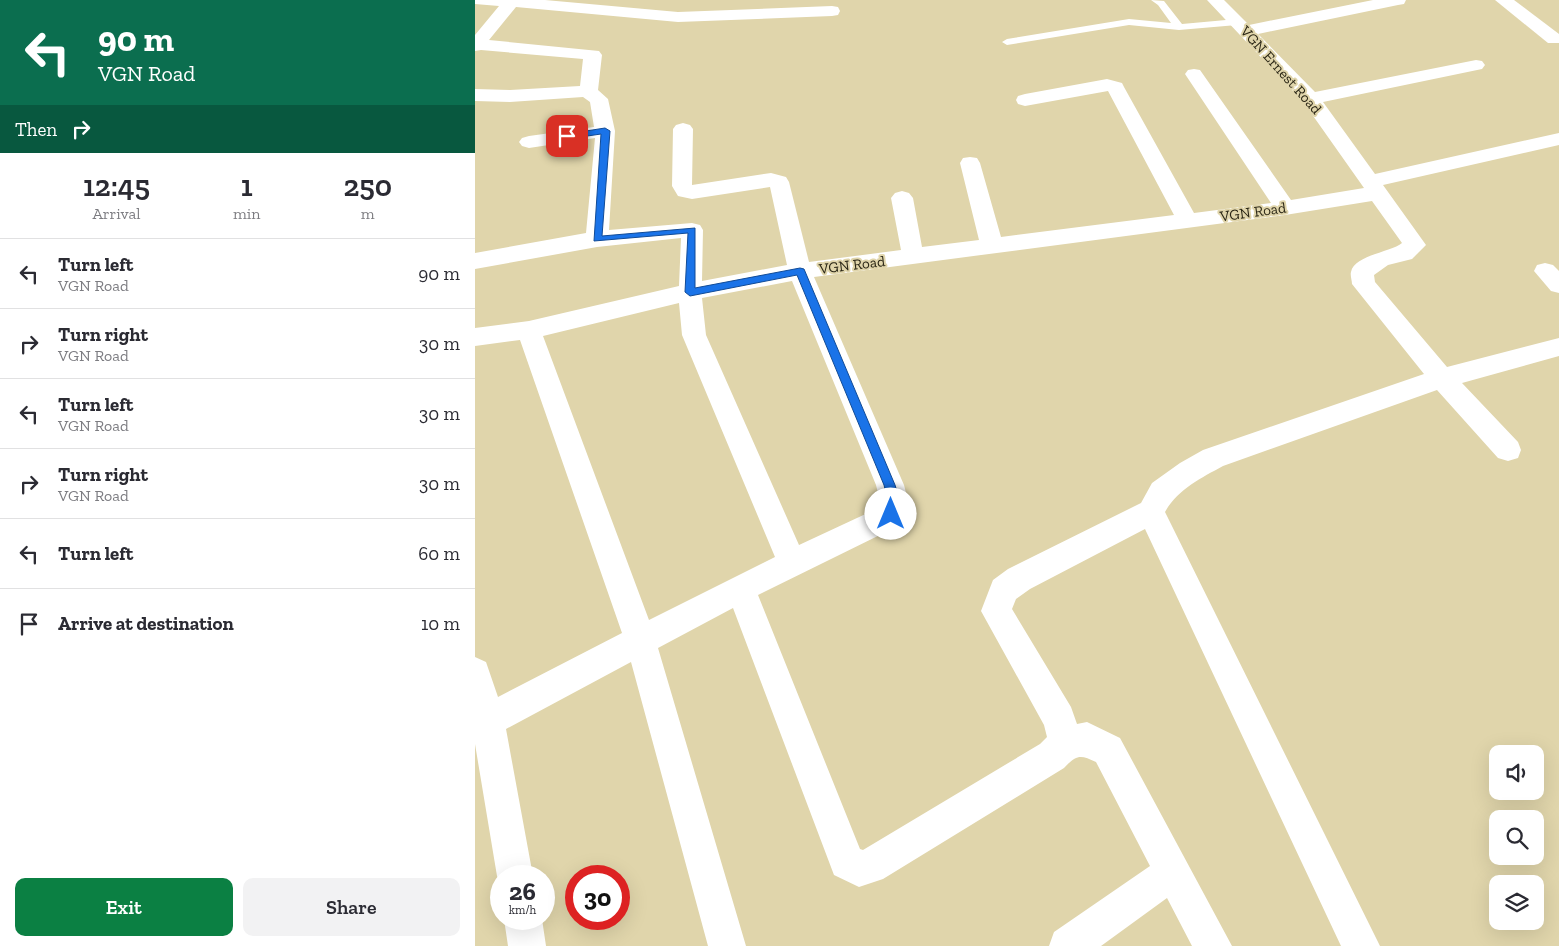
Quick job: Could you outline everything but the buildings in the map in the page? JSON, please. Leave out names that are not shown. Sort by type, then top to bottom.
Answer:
[{"type":"street","points":[[479,0],[629,6],[677,17],[832,11]]},
{"type":"street","name":"VGN Ernest Road","points":[[1215,0],[1311,99],[1415,245],[1404,254],[1381,259],[1362,272],[1364,284],[1442,378]]},
{"type":"street","points":[[1241,26],[1398,0]]},
{"type":"street","points":[[1503,0],[1554,39]]},
{"type":"street","points":[[476,45],[512,2]]},
{"type":"street","points":[[476,45],[593,55],[588,92]]},
{"type":"street","points":[[1311,99],[1476,65]]},
{"type":"street","points":[[1194,74],[1285,208]]},
{"type":"street","points":[[1025,100],[1107,85],[1115,87],[1187,220]]},
{"type":"street","points":[[475,96],[510,96],[575,91],[588,92],[599,99],[605,131],[597,239]]},
{"type":"street","points":[[481,724],[792,562],[891,514],[894,501],[890,485],[800,272],[779,182],[771,180],[692,192],[685,191],[683,186],[683,129]]},
{"type":"street","points":[[529,142],[605,131]]},
{"type":"street","name":"VGN Road","points":[[475,337],[529,330],[690,292],[800,272],[1285,208],[1559,139]]},
{"type":"street","points":[[970,163],[992,246]]},
{"type":"street","points":[[692,192],[690,292],[694,335],[792,562]]},
{"type":"street","points":[[901,198],[913,257]]},
{"type":"street","points":[[475,261],[597,239],[692,230]]},
{"type":"street","points":[[529,330],[641,642],[727,946]]},
{"type":"street","points":[[1065,742],[1059,719],[996,611],[1004,590],[1019,579],[1151,512],[1163,491],[1190,471],[1213,458],[1442,378],[1559,347]]},
{"type":"street","points":[[1442,378],[1508,450]]},
{"type":"street","points":[[1151,512],[1361,946]]},
{"type":"street","points":[[741,590],[847,862],[859,869],[870,866],[1052,756],[1065,742],[1087,739],[1108,750],[1213,946]]},
{"type":"street","points":[[475,673],[481,724],[513,865]]},
{"type":"street","points":[[1067,946],[1173,872]]},
{"type":"street","points":[[525,930],[527,946]]},
{"type":"lane","points":[[1156,0],[1161,3],[1179,27]]},
{"type":"lane","points":[[1007,42],[1129,22],[1179,27],[1241,26]]},
{"type":"route","points":[[567,136],[605,131],[597,239],[692,230],[690,292],[800,272],[890,485],[894,501],[891,514]]}]
